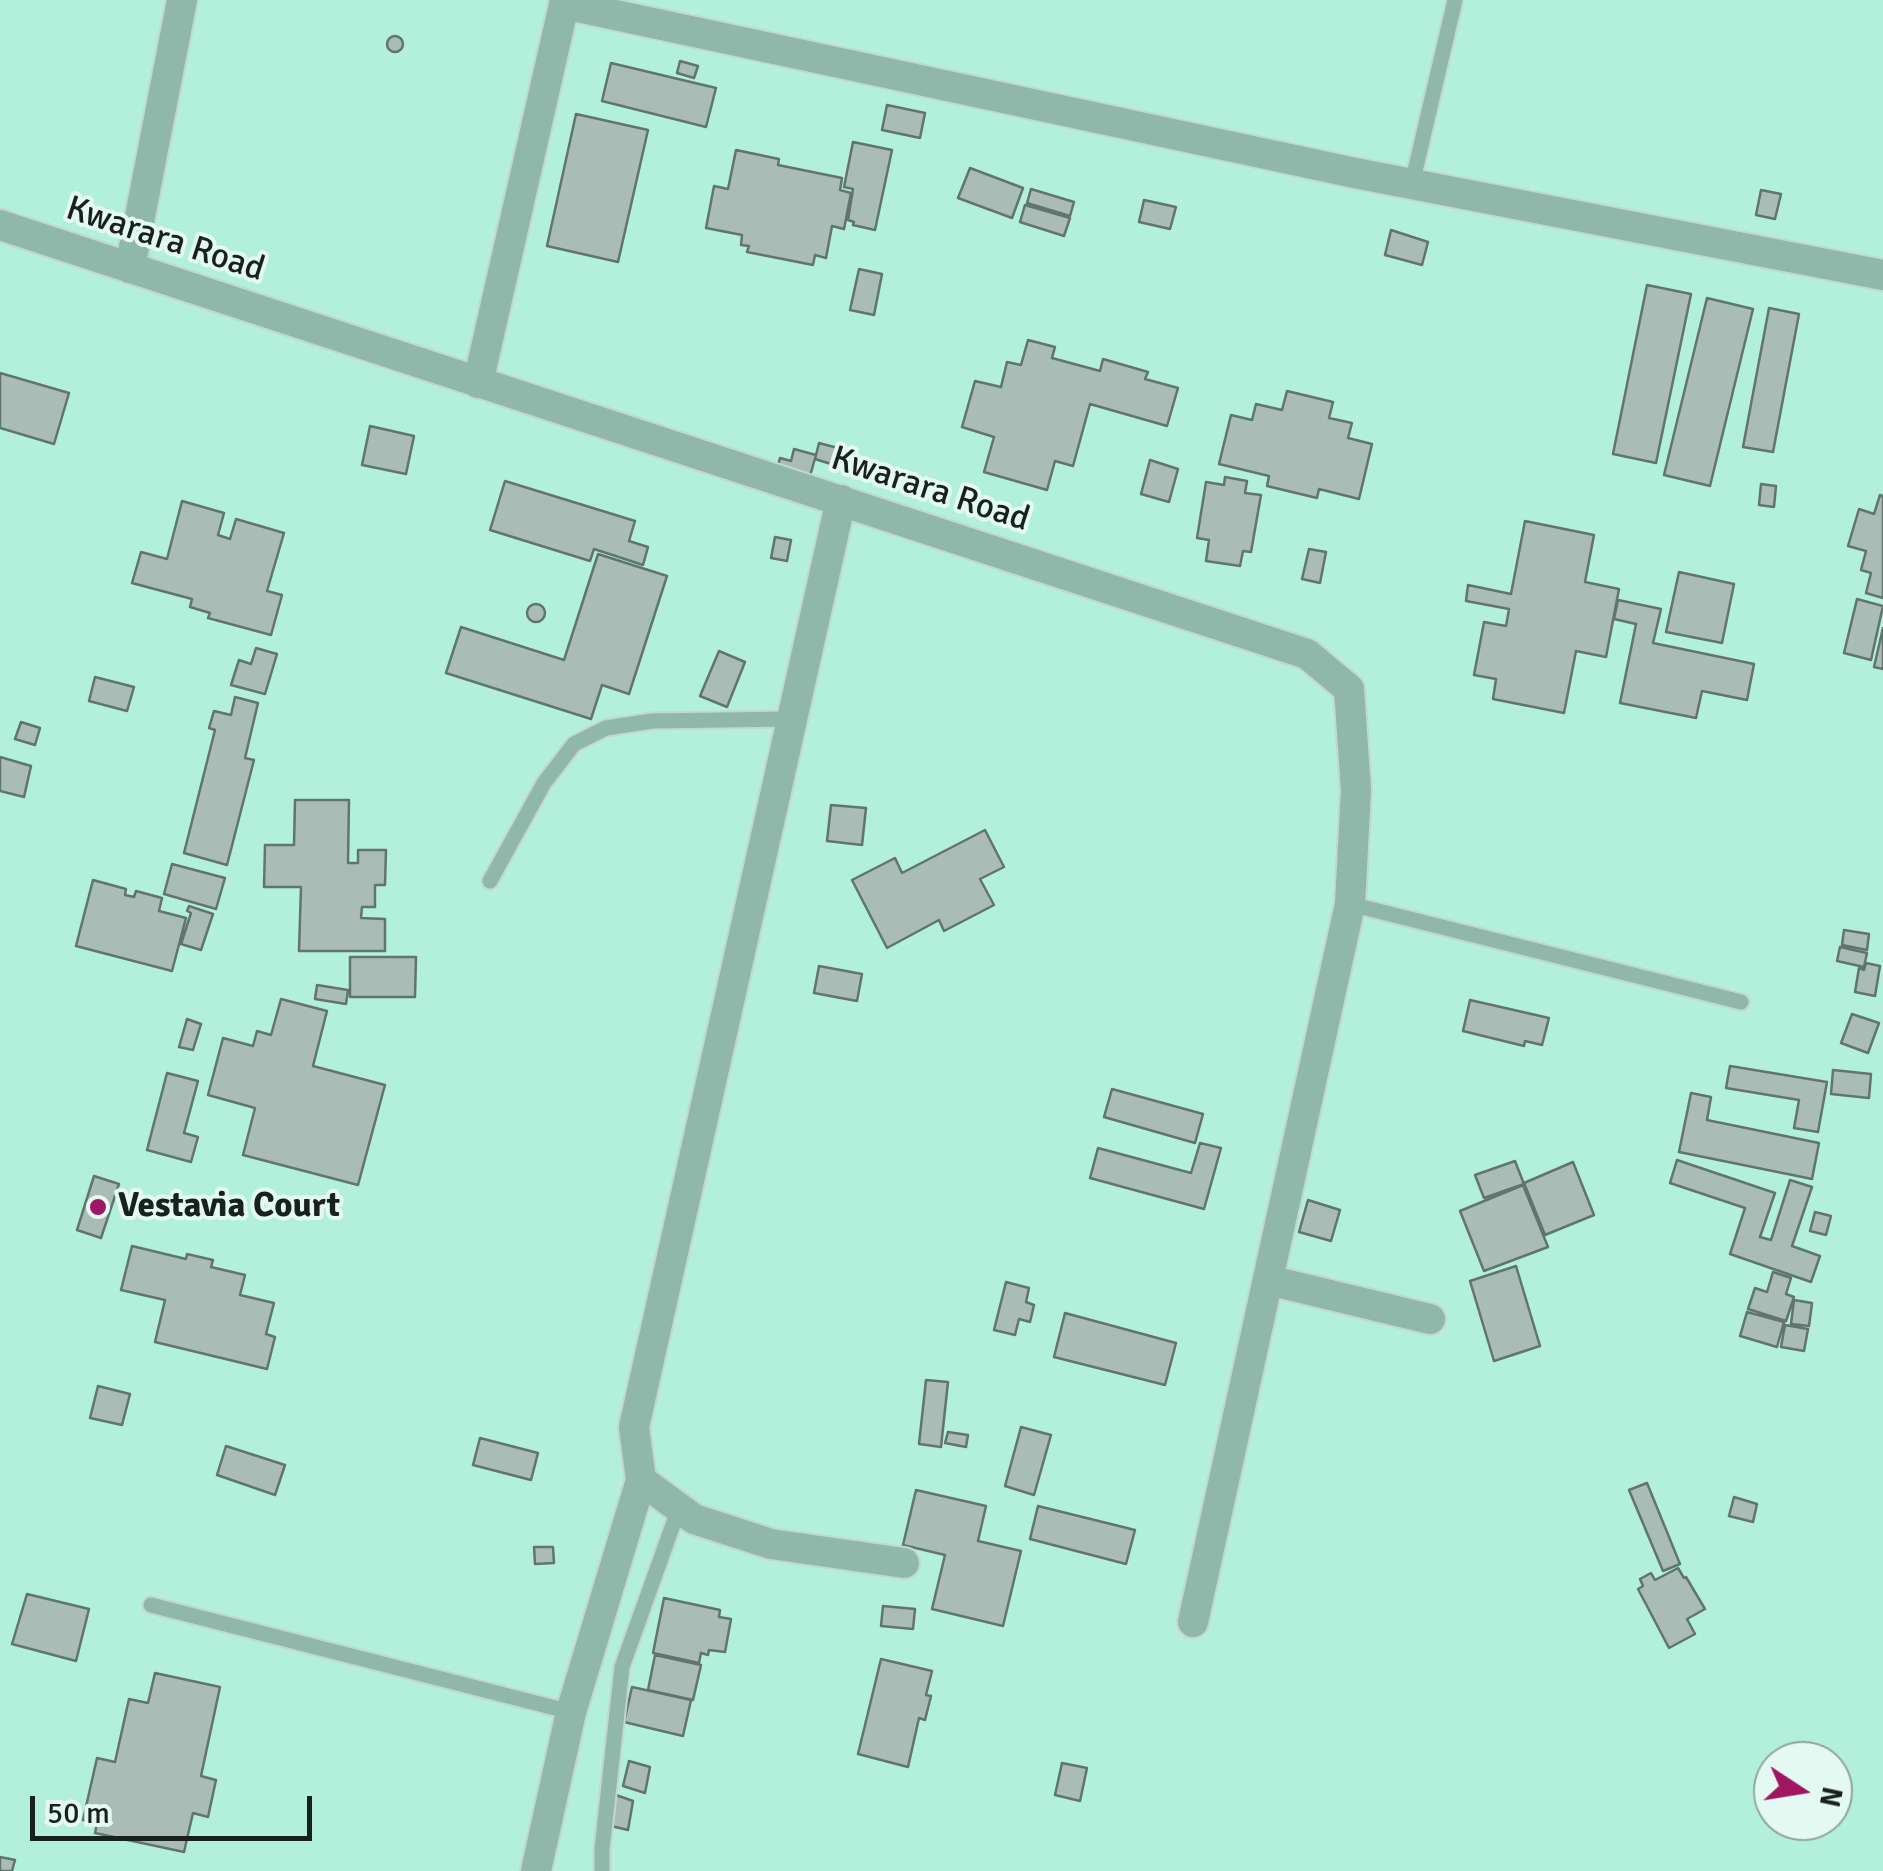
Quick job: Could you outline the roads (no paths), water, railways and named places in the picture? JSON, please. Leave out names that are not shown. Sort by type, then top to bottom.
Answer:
[{"type":"street","points":[[130,268],[182,0]]},
{"type":"street","points":[[478,383],[564,2],[1412,184],[1883,275]]},
{"type":"street","name":"Kwarara Road","points":[[0,225],[1307,654],[1348,689],[1356,790],[1350,904]]},
{"type":"street","points":[[536,1871],[572,1712],[641,1480],[634,1428],[840,500]]},
{"type":"street","points":[[1193,1622],[1350,904]]},
{"type":"street","points":[[1268,1280],[1430,1320]]},
{"type":"street","points":[[641,1480],[694,1519],[771,1544],[904,1563]]},
{"type":"lane","points":[[1412,184],[1455,0]]},
{"type":"lane","points":[[490,881],[544,783],[574,744],[606,728],[652,721],[791,719]]},
{"type":"lane","points":[[1350,904],[1740,1002]]},
{"type":"lane","points":[[602,1871],[622,1668],[679,1508]]},
{"type":"lane","points":[[151,1605],[572,1712]]},
{"type":"place","name":"Vestavia Court","points":[[98,1207]]}]
